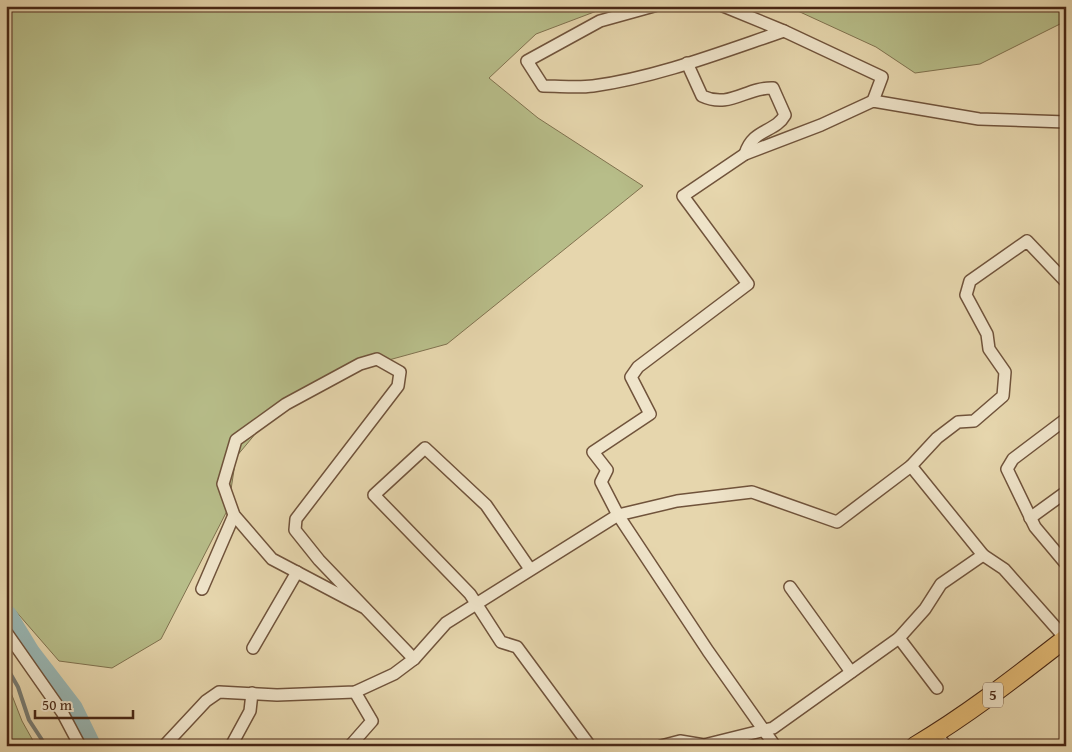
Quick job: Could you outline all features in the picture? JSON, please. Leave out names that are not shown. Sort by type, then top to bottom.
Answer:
[{"type":"main road","name":"5","points":[[915,746],[941,740],[991,697],[1066,638]]},
{"type":"street","points":[[654,6],[600,21],[527,61],[543,86],[591,87],[623,81],[687,63],[784,31]]},
{"type":"street","points":[[723,6],[784,31],[882,77],[873,101]]},
{"type":"street","points":[[687,63],[702,96],[715,102],[739,97],[766,88],[773,88],[776,92],[785,114],[781,122],[757,134],[748,144],[745,154]]},
{"type":"street","points":[[775,746],[618,515],[601,482],[608,470],[593,452],[650,414],[632,377],[638,367],[748,284],[683,196],[745,154],[821,125],[873,101],[978,119],[1066,122]]},
{"type":"street","points":[[164,746],[206,701],[219,692],[277,695],[355,692],[394,674],[414,659],[446,623],[530,568],[618,515],[677,501],[752,492],[837,522],[911,466],[937,438],[958,422],[974,421],[1003,396],[1005,372],[989,349],[988,334],[966,295],[970,280],[1027,241],[1066,282]]},
{"type":"street","points":[[365,608],[272,560],[234,515],[223,484],[236,440],[286,404],[360,364],[377,359],[400,372],[398,386],[296,519],[295,530],[414,659]]},
{"type":"street","points":[[1064,558],[1035,527],[1006,469],[1013,459],[1066,420]]},
{"type":"street","points":[[530,568],[486,506],[425,448],[374,495],[477,603],[501,642],[517,647],[590,746]]},
{"type":"street","points":[[911,466],[983,555],[1004,569],[1066,638]]},
{"type":"street","points":[[1030,518],[1066,492]]},
{"type":"street","points":[[202,589],[234,515]]},
{"type":"street","points":[[661,746],[680,741],[704,745],[773,728],[899,638],[914,622],[941,584],[983,555]]},
{"type":"street","points":[[253,648],[297,572]]},
{"type":"street","points":[[790,587],[851,672]]},
{"type":"street","points":[[6,632],[62,712],[80,746]]},
{"type":"street","points":[[899,638],[937,688]]},
{"type":"street","points":[[350,746],[372,721],[355,692]]},
{"type":"street","points":[[231,746],[250,710],[252,693]]},
{"type":"green space","points":[[6,6],[610,6],[536,34],[489,78],[538,118],[643,186],[447,344],[345,372],[282,402],[236,457],[228,509],[161,639],[112,668],[59,661],[6,600]]},
{"type":"green space","points":[[787,6],[1066,6],[1066,18],[1062,23],[980,64],[915,73],[876,47]]},
{"type":"green space","points":[[6,680],[22,721],[36,746],[6,746]]},
{"type":"building","points":[[753,739],[755,746],[733,746]]},
{"type":"waterway","points":[[6,617],[28,653],[71,709],[89,746]]},
{"type":"waterway","points":[[6,666],[18,687],[29,720],[46,746]]}]
